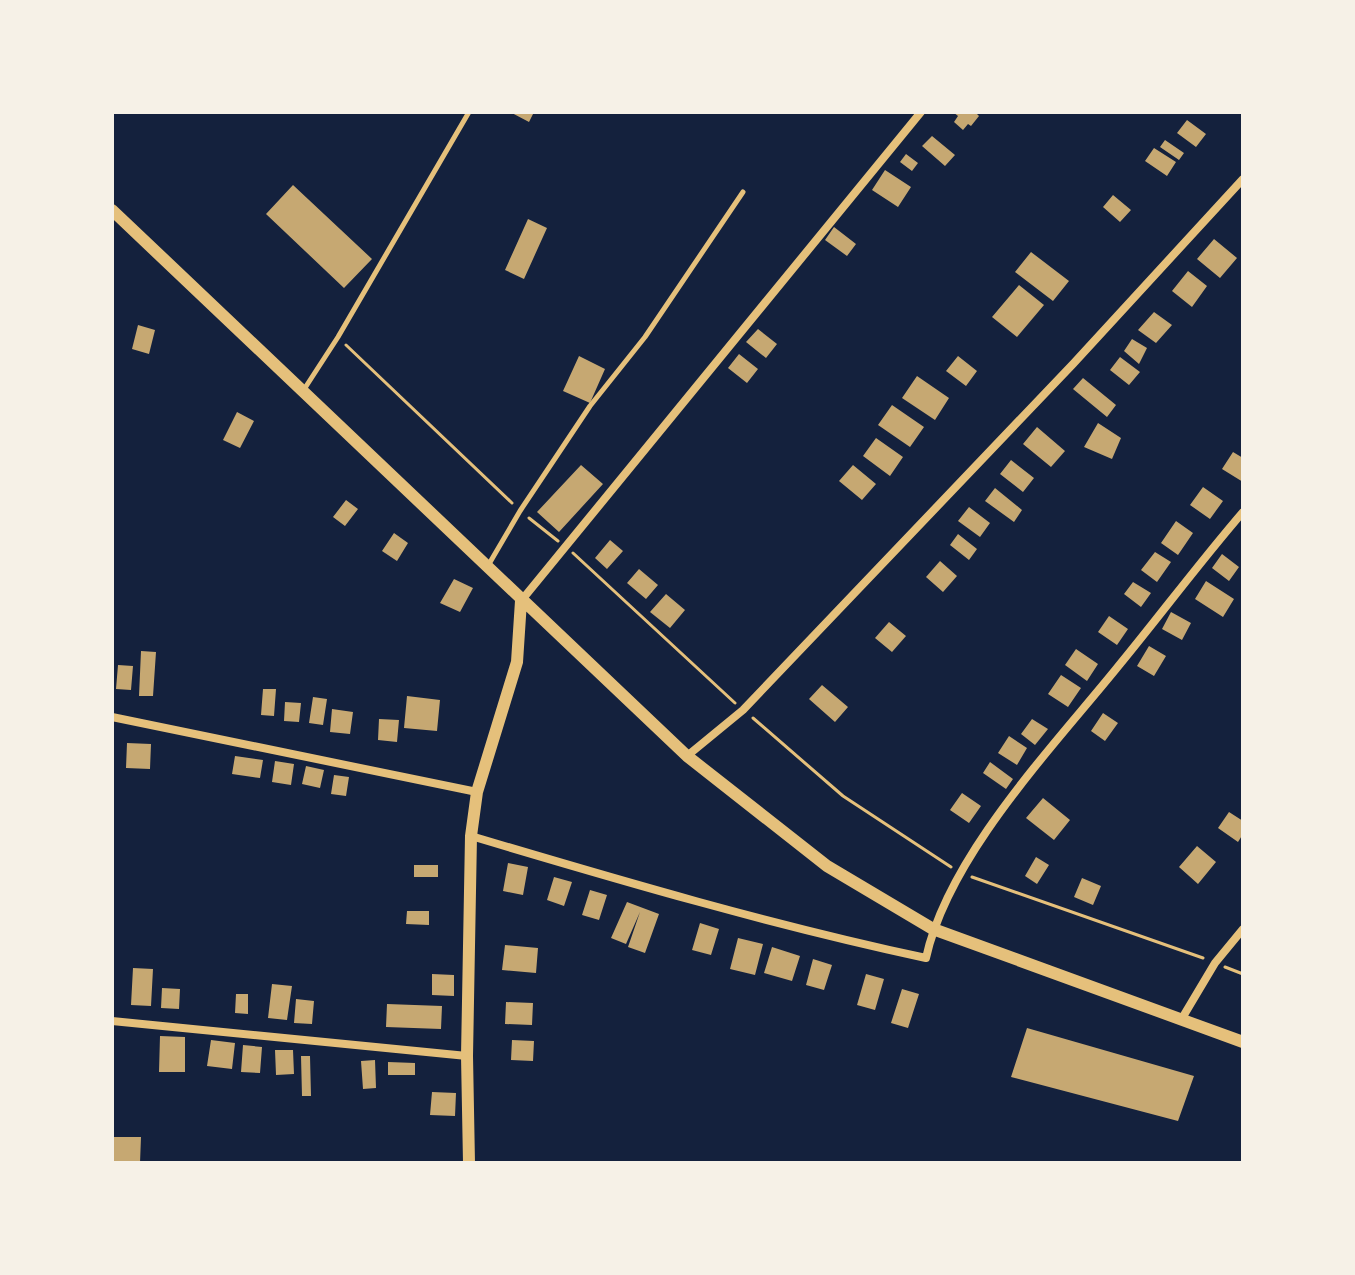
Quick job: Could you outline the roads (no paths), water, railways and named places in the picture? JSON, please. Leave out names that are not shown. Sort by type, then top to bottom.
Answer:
[{"type":"street","points":[[469,1163],[467,1056],[471,836],[477,792],[517,662],[521,601],[921,112]]},
{"type":"street","points":[[687,756],[743,710],[1083,353],[1243,179]]},
{"type":"street","points":[[112,210],[687,756],[827,866],[933,929],[1243,1042]]},
{"type":"street","points":[[471,836],[675,897],[824,936],[926,958],[933,929],[959,872],[1009,802],[1191,572],[1243,512]]},
{"type":"street","points":[[112,717],[477,792]]},
{"type":"street","points":[[1181,1020],[1215,963],[1243,929]]},
{"type":"street","points":[[112,1021],[467,1056]]},
{"type":"lane","points":[[303,392],[469,112]]},
{"type":"lane","points":[[487,568],[520,511],[590,406],[645,337],[743,192]]}]
